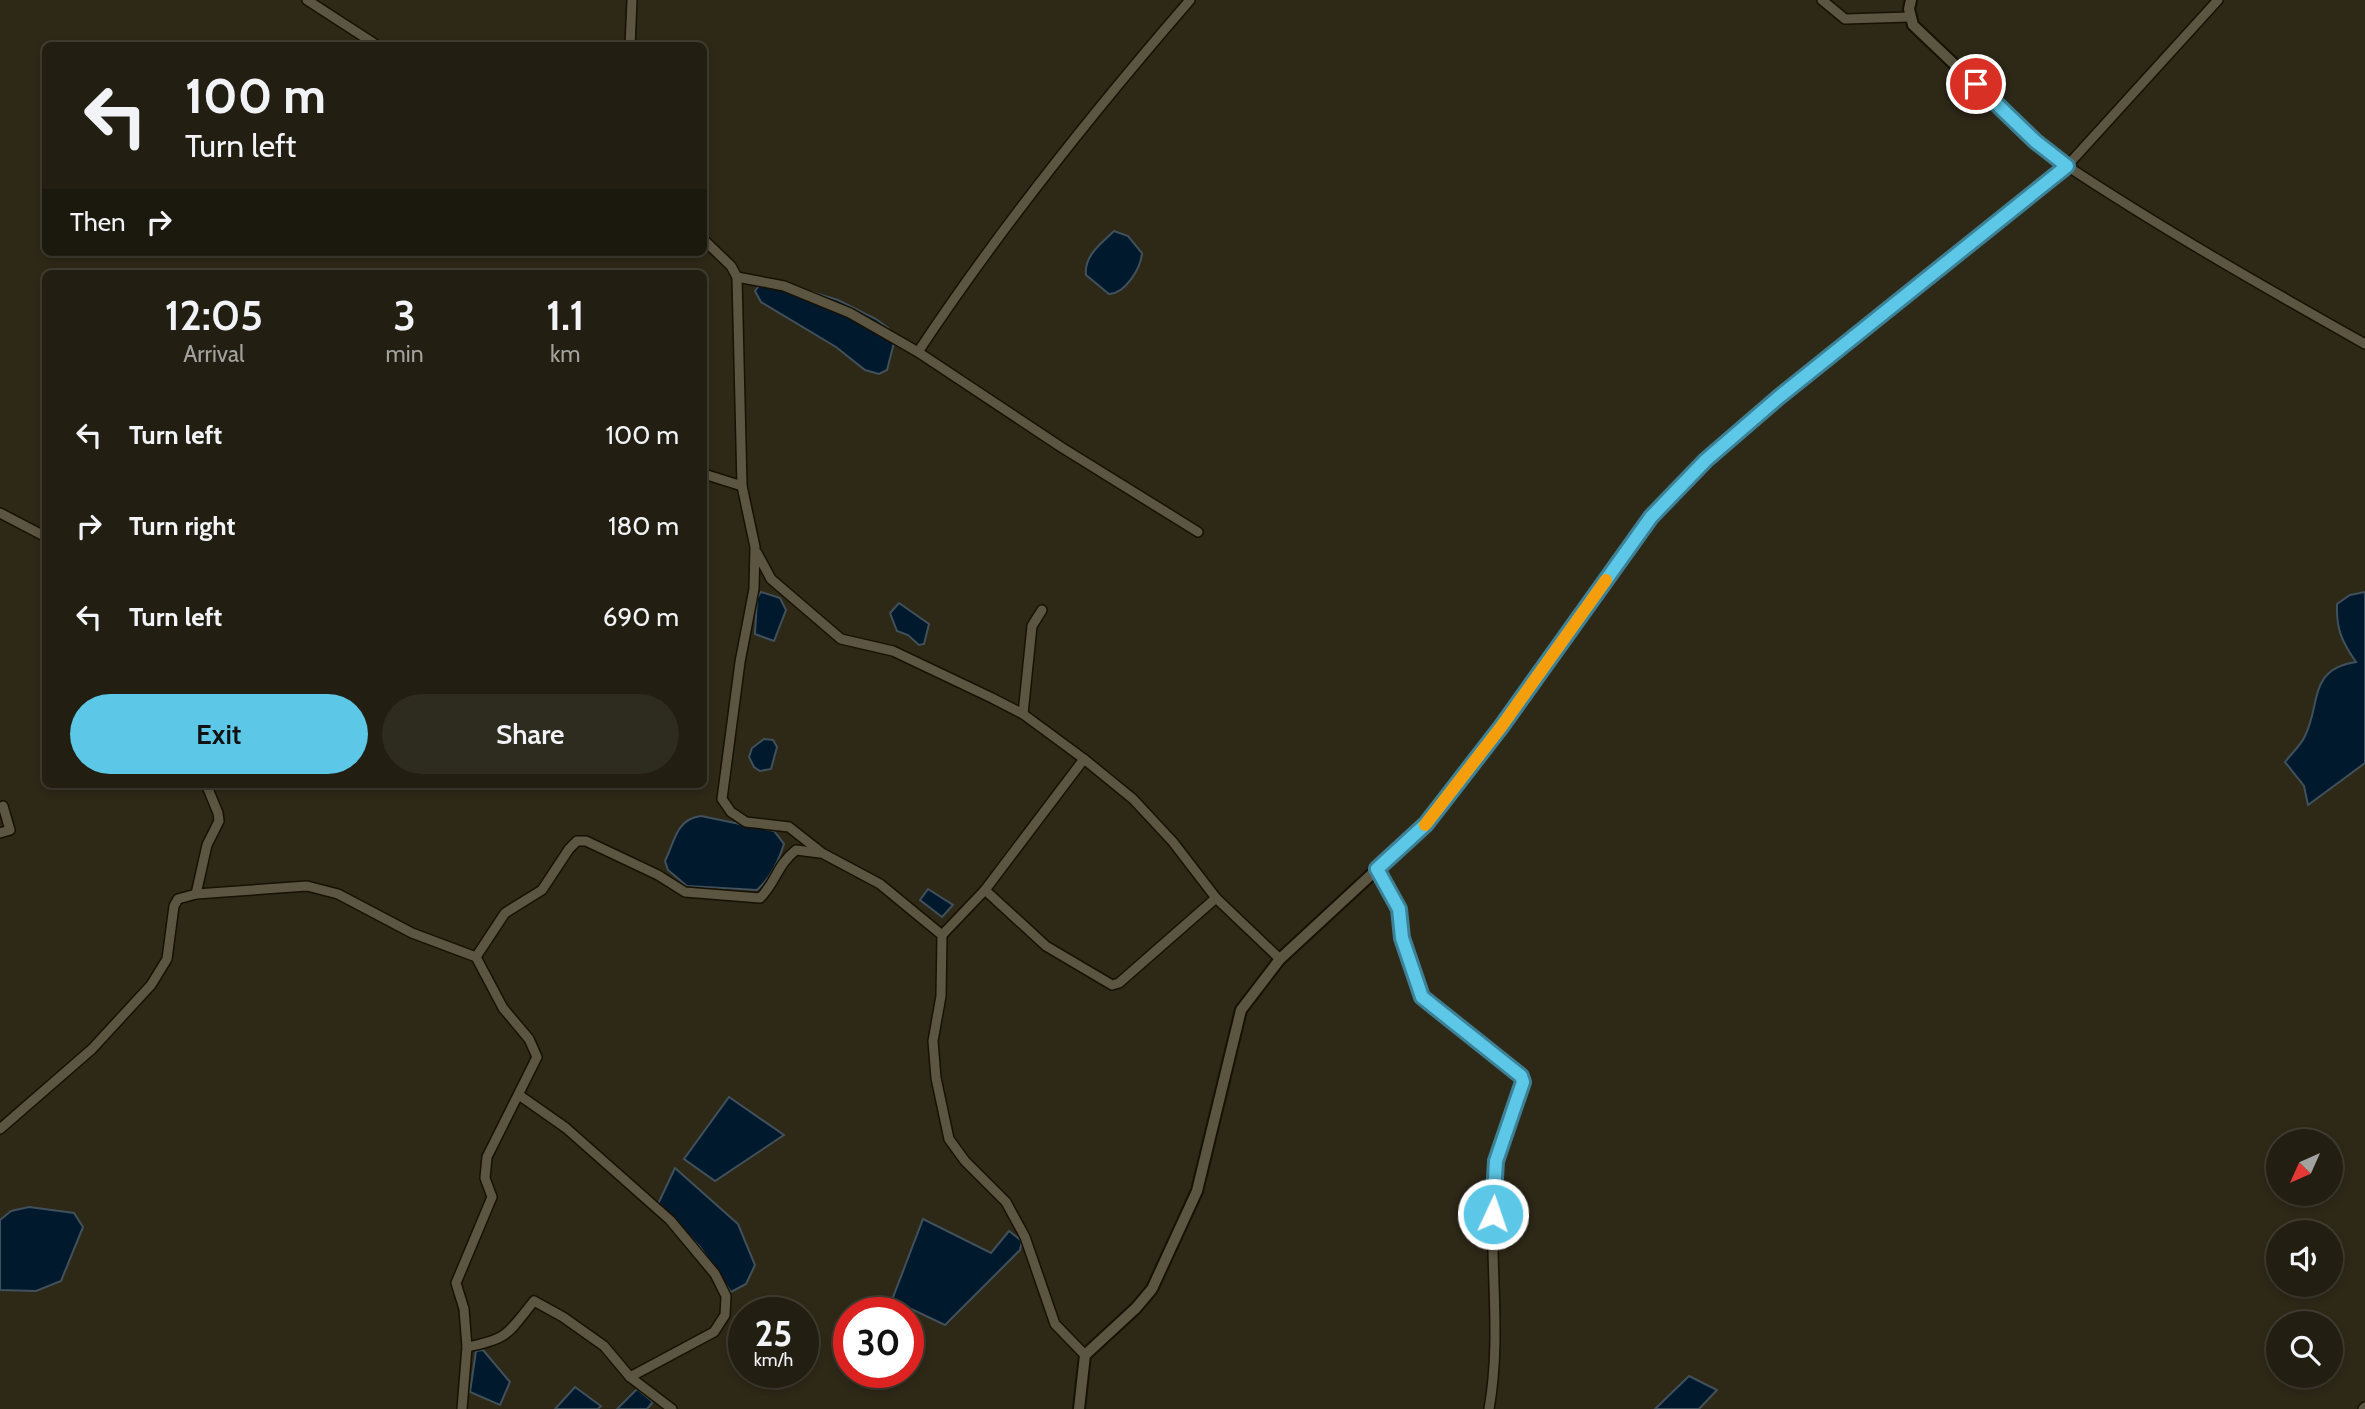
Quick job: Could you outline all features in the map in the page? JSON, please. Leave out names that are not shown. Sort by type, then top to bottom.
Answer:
[{"type":"street","points":[[307,0],[372,42]]},
{"type":"street","points":[[630,42],[632,0]]},
{"type":"street","points":[[918,352],[968,277],[1050,169],[1190,0]]},
{"type":"street","points":[[1822,0],[1845,19],[1909,17]]},
{"type":"street","points":[[1911,0],[1909,17],[1918,30],[2035,141],[2067,166],[2178,239],[2265,285],[2365,344]]},
{"type":"street","points":[[1079,1409],[1085,1355],[1136,1308],[1152,1289],[1197,1191],[1241,1010],[1280,959],[1426,824],[1501,727],[1651,517],[1706,460],[1779,397],[2067,166],[2218,0]]},
{"type":"street","points":[[707,243],[731,266],[737,277],[742,486],[755,547],[754,589],[740,662],[722,799],[731,811],[746,822],[789,827],[822,853],[880,884],[942,935]]},
{"type":"street","points":[[737,277],[784,286],[850,313],[918,352],[1061,447],[1198,532]]},
{"type":"street","points":[[707,475],[742,486]]},
{"type":"street","points":[[0,513],[42,535]]},
{"type":"street","points":[[755,547],[771,579],[841,639],[893,652],[1023,714],[1084,759],[1133,799],[1173,842],[1216,898],[1280,959]]},
{"type":"street","points":[[1023,714],[1030,637],[1042,610]]},
{"type":"street","points":[[1084,759],[985,890],[942,935],[941,996],[933,1041],[936,1079],[949,1139],[965,1161],[1006,1202],[1024,1237],[1055,1324],[1085,1355]]},
{"type":"street","points":[[196,894],[207,845],[219,821],[208,788]]},
{"type":"street","points":[[0,833],[10,830],[4,806]]},
{"type":"street","points":[[476,957],[505,913],[542,890],[569,849],[578,841],[586,841],[632,862],[684,892],[746,899],[760,898],[770,888],[780,863],[796,850],[822,853]]},
{"type":"street","points":[[1377,869],[1399,909],[1402,938],[1422,997],[1521,1076],[1523,1082],[1496,1161],[1491,1259],[1495,1331],[1489,1409]]},
{"type":"street","points":[[0,1129],[92,1049],[151,985],[167,959],[174,906],[178,899],[196,894],[307,886],[338,894],[412,933],[476,957],[503,1008],[529,1039],[537,1057],[487,1157],[485,1178],[492,1197],[456,1283],[464,1310],[467,1347],[462,1409]]},
{"type":"street","points":[[985,890],[1046,946],[1112,985],[1119,983],[1216,898]]},
{"type":"street","points":[[519,1094],[566,1128],[670,1220],[715,1274],[726,1296],[725,1315],[714,1332],[630,1377]]},
{"type":"street","points":[[467,1347],[495,1342],[506,1336],[534,1301],[563,1317],[604,1346],[630,1377],[672,1409]]},
{"type":"water","points":[[1114,231],[1128,236],[1142,253],[1139,266],[1131,279],[1121,290],[1109,294],[1086,275],[1086,268],[1094,250]]},
{"type":"water","points":[[765,278],[838,300],[888,328],[895,339],[887,370],[879,374],[865,370],[836,347],[761,302],[755,291]]},
{"type":"water","points":[[761,592],[780,598],[786,610],[774,641],[755,634],[757,598]]},
{"type":"water","points":[[2365,592],[2365,763],[2308,805],[2304,786],[2285,762],[2305,736],[2323,680],[2341,666],[2356,662],[2341,635],[2337,604],[2350,595]]},
{"type":"water","points":[[899,603],[929,624],[924,644],[919,645],[908,635],[897,631],[890,613]]},
{"type":"water","points":[[764,739],[773,740],[777,747],[771,769],[760,771],[754,767],[749,757],[752,748]]},
{"type":"water","points":[[701,816],[774,831],[784,844],[774,869],[757,890],[687,886],[668,870],[665,861],[677,832],[686,821]]},
{"type":"water","points":[[928,889],[953,905],[942,917],[920,900]]},
{"type":"water","points":[[729,1097],[784,1135],[715,1181],[684,1159]]},
{"type":"water","points":[[675,1168],[738,1224],[755,1265],[746,1284],[731,1292],[700,1247],[658,1204]]},
{"type":"water","points":[[29,1207],[74,1213],[83,1227],[61,1281],[36,1291],[0,1290],[0,1220],[11,1211]]},
{"type":"water","points":[[923,1219],[991,1253],[1009,1231],[1022,1241],[1020,1250],[945,1325],[924,1315],[924,1297],[893,1297]]},
{"type":"water","points":[[483,1350],[510,1382],[500,1405],[470,1392],[476,1351]]},
{"type":"water","points":[[1689,1376],[1717,1390],[1699,1409],[1655,1409]]},
{"type":"water","points":[[575,1387],[601,1406],[598,1409],[555,1409]]},
{"type":"water","points":[[637,1389],[653,1402],[647,1409],[617,1409]]},
{"type":"slow traffic","points":[[1425,825],[1501,727],[1606,580]]},
{"type":"route","points":[[1493,1214],[1496,1161],[1523,1082],[1521,1076],[1422,997],[1402,938],[1399,909],[1390,888],[1377,869],[1426,824],[1501,727],[1651,517],[1706,460],[1779,397],[2067,166],[2035,141],[1976,84]]}]
